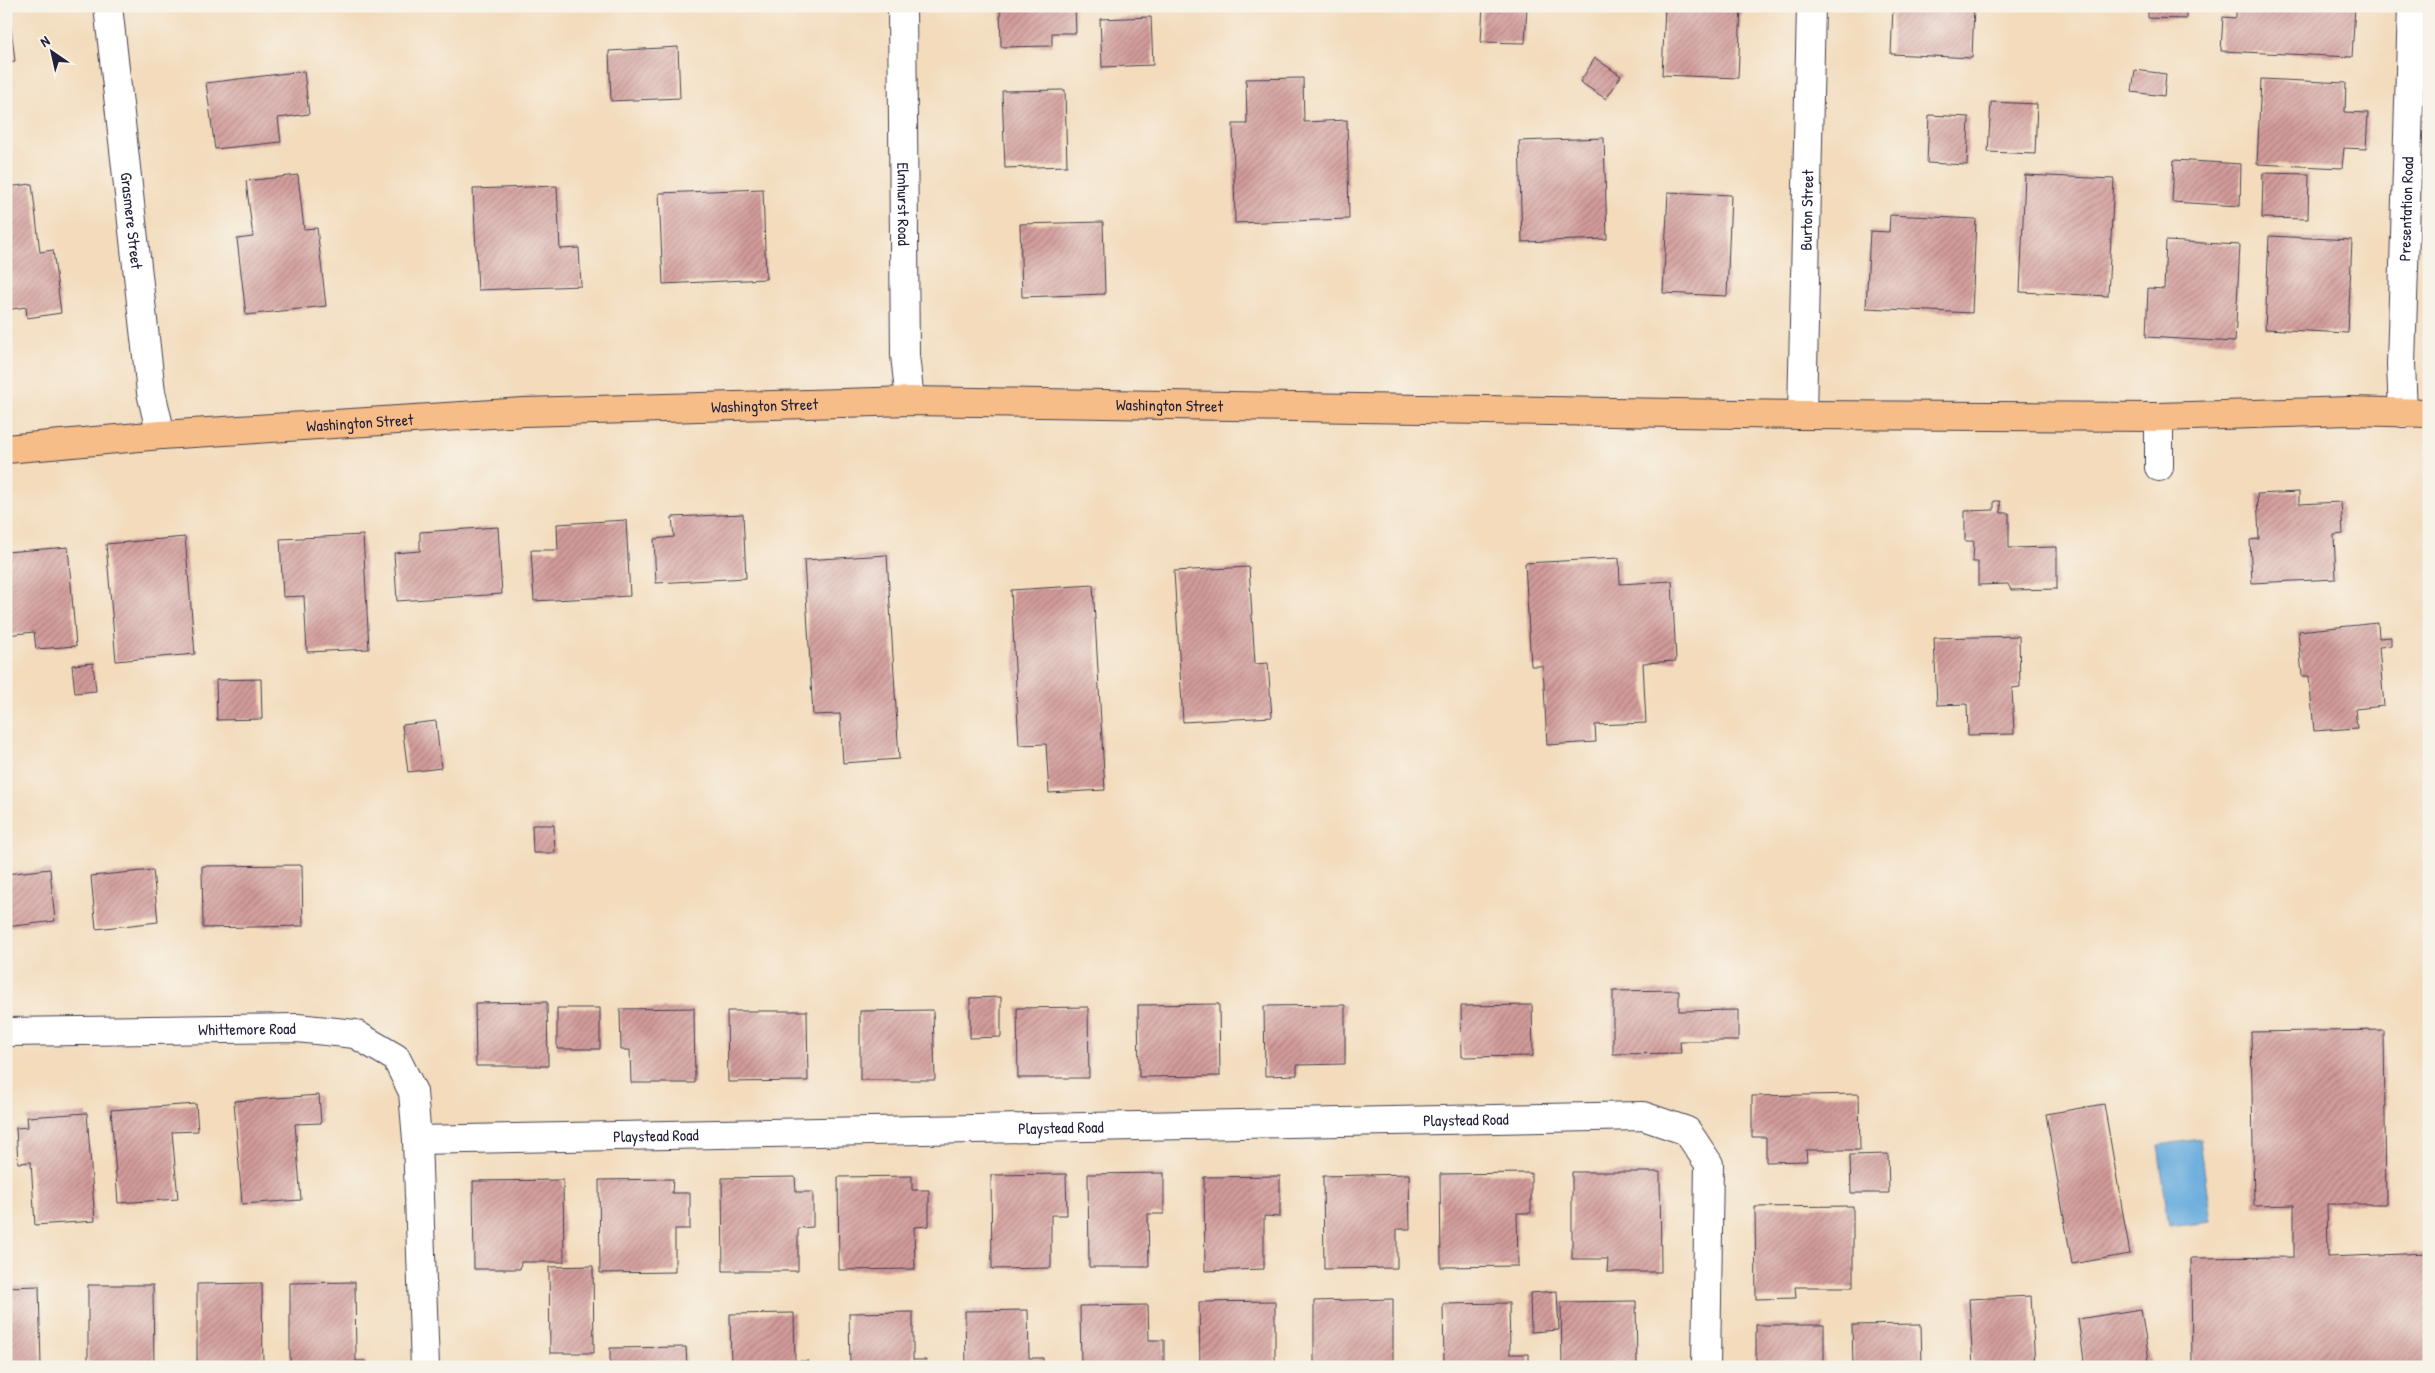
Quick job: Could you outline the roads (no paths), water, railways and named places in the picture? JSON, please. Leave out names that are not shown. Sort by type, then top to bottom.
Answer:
[{"type":"main road","name":"Washington Street","points":[[6,448],[524,412],[910,401],[1802,415],[2159,417],[2349,411],[2416,413]]},
{"type":"street","name":"Grasmere Street","points":[[108,6],[151,392],[161,436]]},
{"type":"street","name":"Elmhurst Road","points":[[902,6],[905,355],[910,401]]},
{"type":"street","name":"Burton Street","points":[[1802,415],[1811,6]]},
{"type":"street","name":"Presentation Road","points":[[2412,6],[2401,364],[2416,413]]},
{"type":"street","points":[[2159,417],[2159,467]]},
{"type":"street","name":"Whittemore Road","points":[[6,1032],[297,1028],[354,1034],[396,1058],[413,1092],[417,1140]]},
{"type":"street","name":"Playstead Road","points":[[417,1140],[1644,1116],[1687,1131],[1709,1164],[1706,1367]]},
{"type":"street","points":[[417,1140],[425,1367]]},
{"type":"water","points":[[2200,1139],[2211,1222],[2169,1227],[2158,1145]]}]
